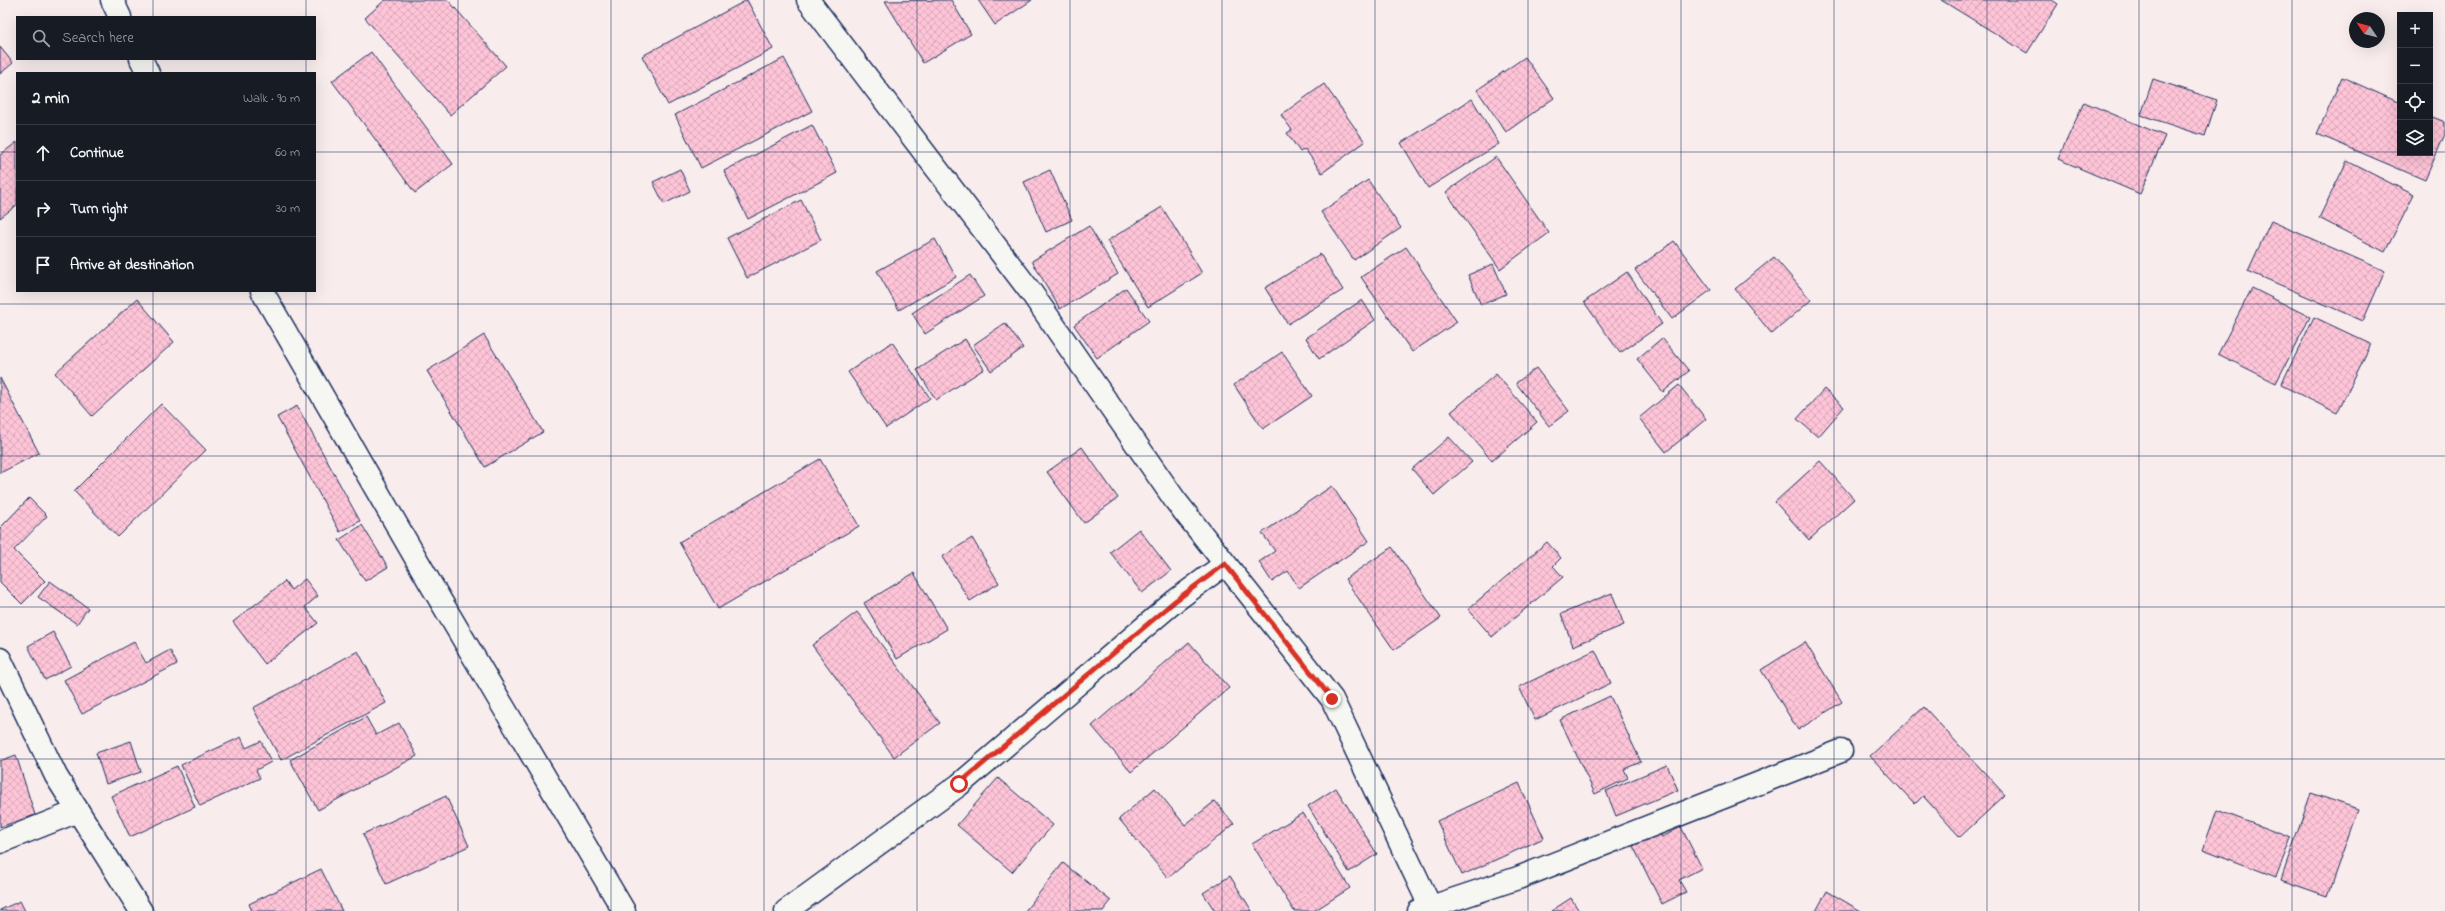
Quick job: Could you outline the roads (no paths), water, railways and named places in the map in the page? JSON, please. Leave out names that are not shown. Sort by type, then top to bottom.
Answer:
[{"type":"street","points":[[112,0],[120,16]]},
{"type":"street","points":[[808,0],[1033,295],[1175,500],[1332,699],[1425,909],[1518,878],[1841,751]]},
{"type":"street","points":[[142,60],[148,72]]},
{"type":"street","points":[[263,292],[429,581],[624,911]]},
{"type":"street","points":[[786,911],[959,784],[1175,601],[1225,564]]},
{"type":"street","points":[[0,658],[56,776],[141,911]]},
{"type":"street","points":[[0,842],[78,811]]}]
